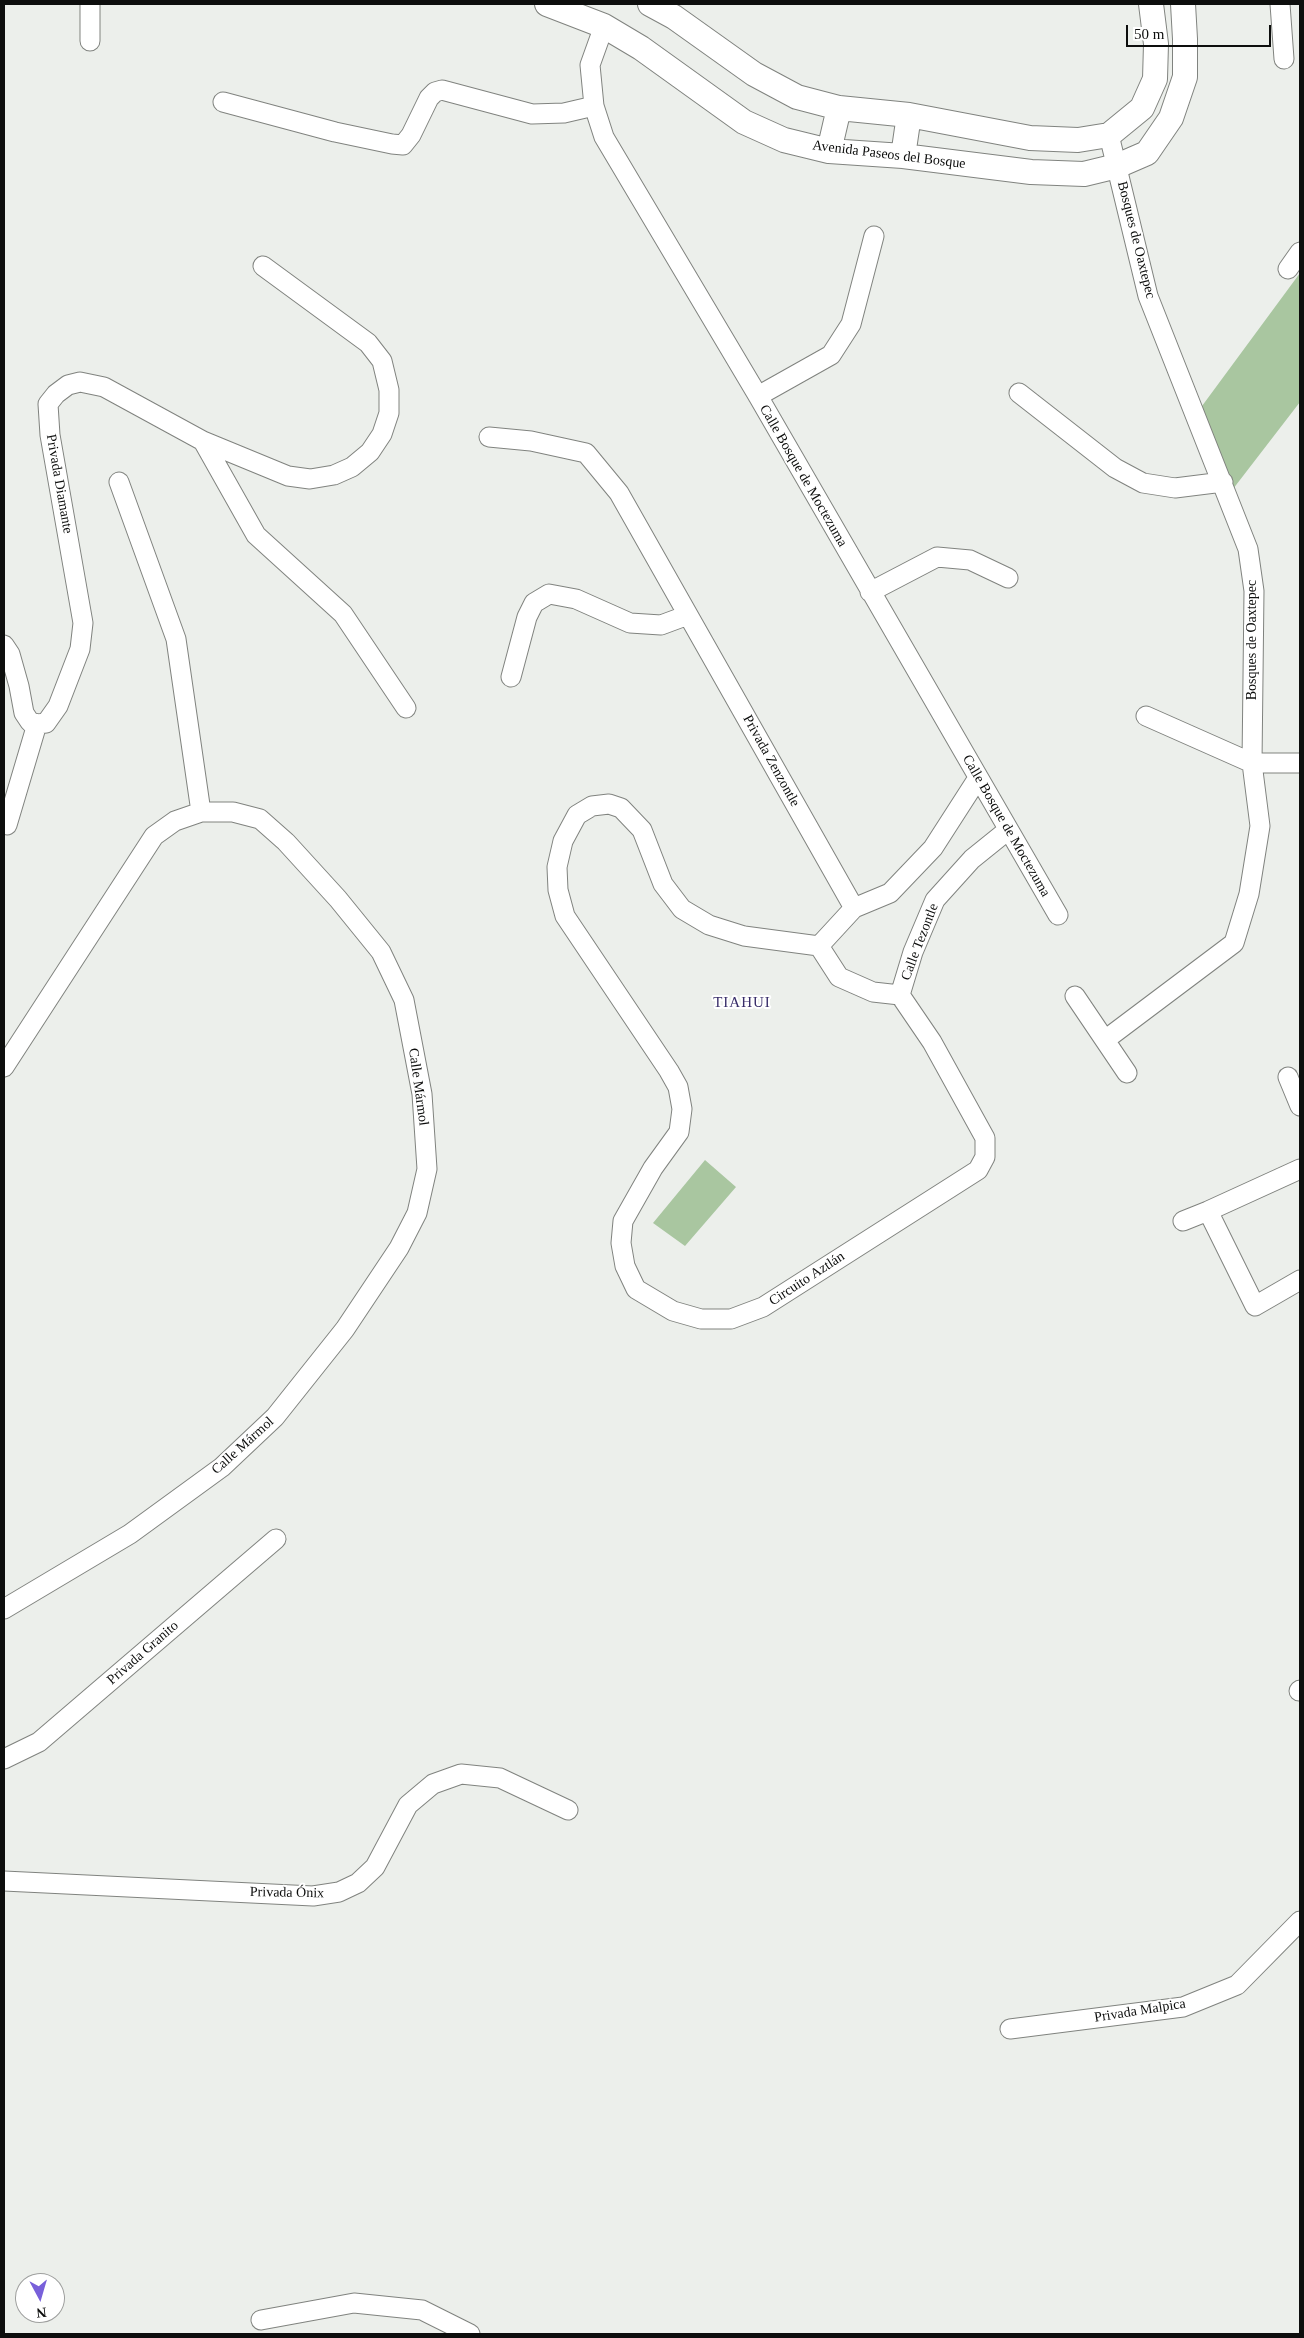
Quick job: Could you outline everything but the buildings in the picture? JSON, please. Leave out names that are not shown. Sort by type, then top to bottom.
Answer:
[{"type":"street","points":[[90,4],[90,41]]},
{"type":"street","name":"Avenida Paseos del Bosque","points":[[547,4],[604,26],[641,48],[744,122],[784,140],[829,151],[903,156],[1031,172],[1084,174],[1117,166],[1147,153],[1171,118],[1185,77],[1183,4]]},
{"type":"street","points":[[650,4],[674,17],[754,74],[797,97],[839,108],[909,115],[1030,138],[1078,140],[1109,135],[1142,108],[1155,79],[1156,44],[1151,4]]},
{"type":"street","points":[[1280,4],[1284,59]]},
{"type":"street","name":"Calle Bosque de Moctezuma","points":[[604,26],[590,65],[594,106],[604,137],[758,396],[1058,915]]},
{"type":"street","points":[[223,102],[335,132],[403,145],[412,135],[429,98],[435,92],[442,90],[532,114],[564,113],[594,106]]},
{"type":"street","points":[[829,151],[839,108]]},
{"type":"street","points":[[903,156],[909,115]]},
{"type":"street","name":"Bosques de Oaxtepec","points":[[1105,1040],[1234,943],[1249,894],[1260,826],[1252,763],[1254,591],[1248,549],[1148,296],[1109,135]]},
{"type":"street","points":[[758,396],[831,355],[851,324],[874,236]]},
{"type":"street","points":[[1288,269],[1300,252]]},
{"type":"street","name":"Privada Diamante","points":[[37,724],[46,723],[58,706],[80,649],[83,624],[50,435],[48,404],[56,394],[68,386],[80,382],[104,387],[203,441],[288,476],[310,479],[334,475],[352,467],[370,452],[382,434],[389,413],[389,390],[382,362],[368,343],[263,266]]},
{"type":"street","points":[[1019,392],[1114,468],[1143,483],[1175,488],[1223,482]]},
{"type":"street","name":"Privada Zenzontle","points":[[489,436],[531,440],[586,453],[619,493],[854,908]]},
{"type":"street","points":[[203,441],[256,535],[343,614],[406,708]]},
{"type":"street","points":[[119,482],[176,639],[201,812]]},
{"type":"street","points":[[870,592],[937,557],[970,560],[1008,578]]},
{"type":"street","points":[[511,677],[527,617],[534,603],[549,594],[576,599],[630,624],[661,625],[688,615]]},
{"type":"street","points":[[4,645],[10,654],[24,713],[30,722],[37,724],[8,825]]},
{"type":"street","points":[[1146,716],[1252,763],[1300,763]]},
{"type":"street","points":[[900,995],[873,992],[839,977],[819,946],[854,908],[890,893],[927,855],[978,778]]},
{"type":"street","name":"Circuito Aztlán","points":[[819,946],[744,936],[709,925],[682,909],[663,884],[642,830],[620,808],[609,804],[592,806],[577,815],[563,841],[557,867],[558,890],[565,916],[669,1071],[678,1087],[682,1109],[679,1132],[653,1168],[622,1221],[621,1243],[624,1266],[636,1289],[673,1311],[701,1319],[731,1320],[763,1307],[978,1170],[985,1157],[985,1138],[932,1042],[900,995]]},
{"type":"street","name":"Calle Mármol","points":[[4,1067],[154,836],[175,821],[201,812],[233,812],[260,819],[286,842],[338,899],[381,952],[404,1000],[422,1094],[427,1169],[417,1213],[399,1248],[345,1329],[275,1417],[222,1467],[130,1534],[4,1609]]},
{"type":"street","name":"Calle Tezontle","points":[[900,995],[913,952],[935,900],[972,858],[1008,830]]},
{"type":"street","points":[[1076,996],[1127,1073]]},
{"type":"street","points":[[1288,1077],[1300,1106]]},
{"type":"street","points":[[1182,1221],[1208,1212],[1300,1169]]},
{"type":"street","points":[[1208,1212],[1255,1306],[1300,1280]]},
{"type":"street","name":"Privada Granito","points":[[4,1759],[39,1742],[276,1539]]},
{"type":"street","name":"Privada Ónix","points":[[4,1881],[313,1896],[339,1892],[358,1884],[375,1867],[408,1805],[433,1784],[461,1774],[500,1778],[568,1810]]},
{"type":"street","name":"Privada Malpica","points":[[1010,2029],[1183,2007],[1236,1986],[1300,1921]]},
{"type":"street","points":[[262,2320],[354,2303],[422,2310],[470,2334]]},
{"type":"green space","points":[[1300,273],[1300,402],[1233,489],[1202,406]]},
{"type":"green space","points":[[705,1160],[736,1187],[685,1246],[653,1223]]},
{"type":"district","name":"TIAHUI","points":[[742,1003]]}]
